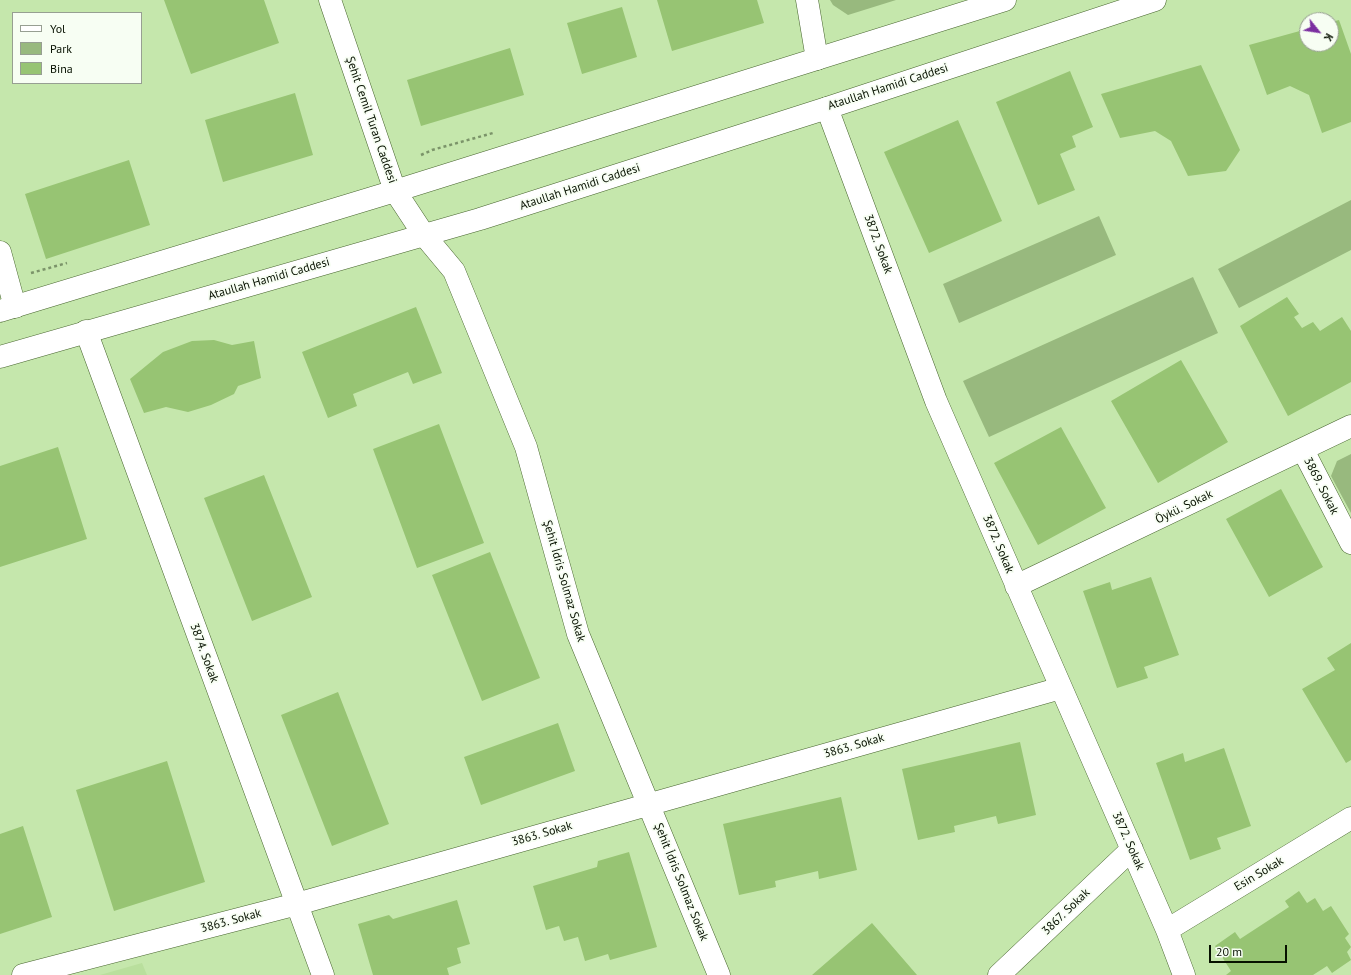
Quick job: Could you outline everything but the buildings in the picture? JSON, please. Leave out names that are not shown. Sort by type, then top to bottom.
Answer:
[{"type":"street","name":"Şehit Cemil Turan Caddesi","points":[[330,0],[395,191],[424,235]]},
{"type":"street","points":[[807,0],[817,59]]},
{"type":"street","points":[[0,252],[8,309],[395,191],[1005,0]]},
{"type":"street","name":"Ataullah Hamidi Caddesi","points":[[0,357],[86,331],[424,235],[827,108],[1155,0]]},
{"type":"street","name":"3872. Sokak","points":[[827,108],[936,401],[1167,930],[1184,975]]},
{"type":"street","name":"Şehit İdris Solmaz Sokak","points":[[424,235],[454,271],[526,447],[578,634],[719,975]]},
{"type":"street","name":"3874. Sokak","points":[[86,331],[323,975]]},
{"type":"street","name":"Öykü. Sokak","points":[[1016,586],[1351,426]]},
{"type":"street","name":"3869. Sokak","points":[[1303,450],[1351,543]]},
{"type":"street","name":"3863. Sokak","points":[[23,975],[297,904],[649,803],[1061,688]]},
{"type":"street","name":"Esin Sokak","points":[[1167,930],[1351,818]]},
{"type":"street","name":"3867. Sokak","points":[[999,975],[1132,849]]},
{"type":"shaded area","points":[[142,963],[147,975],[100,975]]},
{"type":"green space","points":[[830,0],[896,0],[848,15],[833,5]]},
{"type":"green space","points":[[1351,200],[1351,250],[1239,308],[1218,269]]},
{"type":"green space","points":[[1099,216],[1116,255],[959,323],[943,284]]},
{"type":"green space","points":[[1193,277],[1218,333],[989,437],[963,381]]},
{"type":"green space","points":[[1351,454],[1351,513],[1331,476],[1337,461]]}]
